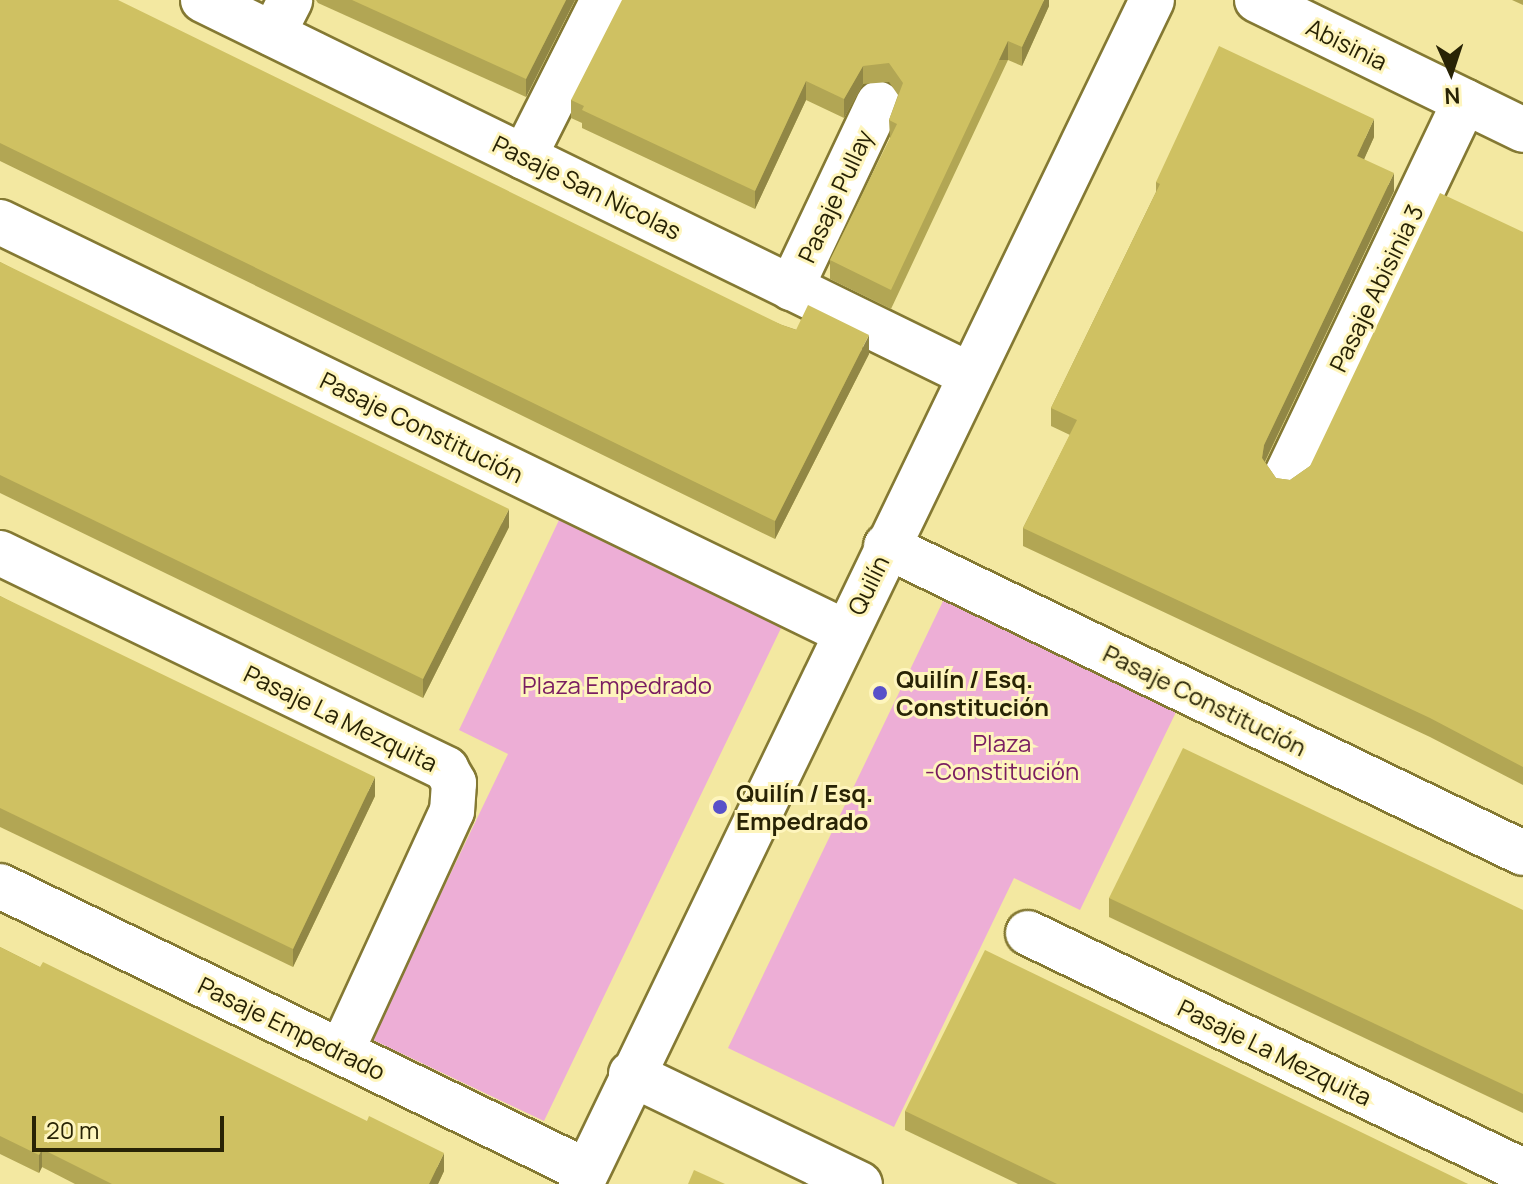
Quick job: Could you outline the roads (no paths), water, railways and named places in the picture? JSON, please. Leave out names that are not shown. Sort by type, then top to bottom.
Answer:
[{"type":"street","name":"Pasaje San Nicolas","points":[[203,0],[281,17],[524,157],[970,375]]},
{"type":"street","points":[[524,157],[603,0]]},
{"type":"street","name":"Quilín","points":[[579,1179],[1152,0]]},
{"type":"street","name":"Abisinia","points":[[1257,0],[1523,130]]},
{"type":"street","name":"Pasaje Abisinia 3","points":[[1287,474],[1465,101]]},
{"type":"street","name":"Pasaje Pullay","points":[[791,288],[878,104]]},
{"type":"street","name":"Pasaje Constitución","points":[[0,222],[845,632]]},
{"type":"street","name":"Pasaje Constitución","points":[[886,546],[1523,853]]},
{"type":"street","name":"Pasaje La Mezquita","points":[[0,553],[446,769],[454,783],[452,811],[341,1052]]},
{"type":"street","name":"Pasaje Empedrado","points":[[0,886],[341,1052],[579,1179]]},
{"type":"street","name":"Pasaje La Mezquita","points":[[1028,933],[1523,1171]]},
{"type":"street","points":[[631,1074],[860,1184]]},
{"type":"place","name":"Quilín / Esq. Constitución","points":[[880,693]]},
{"type":"place","name":"Quilín / Esq. Empedrado","points":[[720,807]]},
{"type":"park label","name":"Plaza Empedrado","points":[[617,685]]},
{"type":"park label","name":"Plaza -Constitución","points":[[1002,757]]}]
